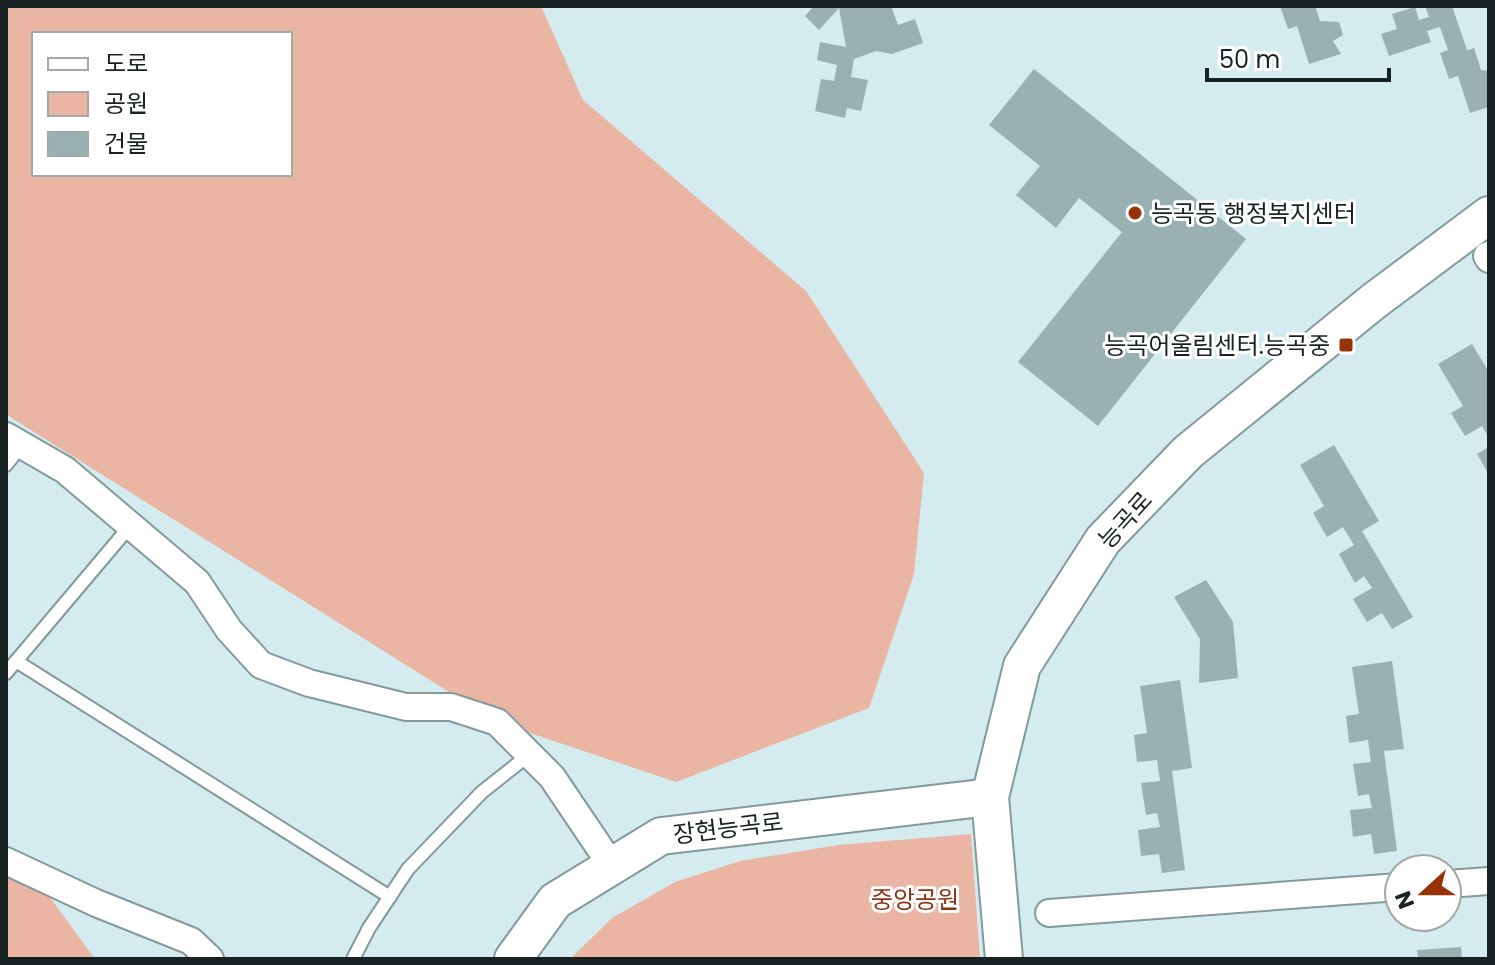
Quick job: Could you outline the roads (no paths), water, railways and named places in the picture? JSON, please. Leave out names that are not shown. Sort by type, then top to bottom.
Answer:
[{"type":"main road","name":"능곡로","points":[[1004,959],[990,797],[1022,666],[1103,540],[1188,452],[1374,301],[1489,215]]},
{"type":"main road","name":"장현능곡로","points":[[513,959],[555,901],[661,836],[990,797]]},
{"type":"street","points":[[11,449],[65,470],[197,582],[229,630],[261,665],[309,683],[406,707],[451,707],[497,722],[552,777],[612,866]]},
{"type":"street","points":[[6,861],[96,903],[191,941],[210,959]]},
{"type":"street","points":[[1463,883],[1489,881]]},
{"type":"street","points":[[1049,913],[1383,888]]},
{"type":"lane","points":[[6,673],[131,525]]},
{"type":"lane","points":[[16,661],[390,897]]},
{"type":"lane","points":[[353,959],[408,869],[482,792],[530,754]]},
{"type":"place","name":"능곡동 행정복지센터","points":[[1135,213]]},
{"type":"place","name":"능곡어울림센터.능곡중","points":[[1346,345]]},
{"type":"park label","name":"중앙공원","points":[[915,899]]}]
